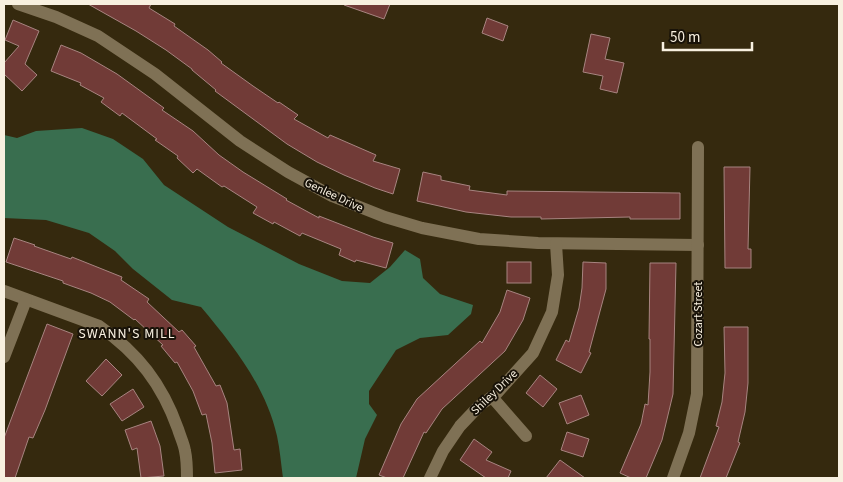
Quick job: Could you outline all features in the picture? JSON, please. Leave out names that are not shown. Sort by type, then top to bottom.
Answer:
[{"type":"street","name":"Genlee Drive","points":[[18,4],[56,17],[98,36],[155,74],[240,141],[288,172],[332,196],[385,217],[422,228],[479,239],[556,244],[698,245]]},
{"type":"street","name":"Cozart Street","points":[[673,478],[690,433],[697,394],[698,146]]},
{"type":"street","name":"Shiley Drive","points":[[430,478],[443,451],[460,426],[479,406],[492,397],[533,353],[552,312],[558,275],[556,244]]},
{"type":"street","points":[[4,291],[99,326],[113,335],[139,361],[155,380],[170,408],[185,449],[188,478]]},
{"type":"street","points":[[4,356],[26,300]]},
{"type":"street","points":[[492,397],[526,436]]},
{"type":"green space","points":[[82,128],[113,139],[143,159],[164,185],[228,227],[299,264],[342,281],[370,283],[390,267],[405,250],[420,259],[423,278],[440,294],[473,305],[471,314],[448,335],[420,338],[396,350],[369,391],[369,404],[377,415],[365,439],[356,478],[283,478],[277,436],[272,418],[257,384],[225,336],[201,307],[172,300],[133,269],[115,251],[89,233],[46,220],[4,218],[4,135],[17,138],[36,131]]},
{"type":"building","points":[[88,4],[151,4],[149,8],[175,24],[174,26],[208,50],[221,63],[298,115],[294,119],[328,138],[330,135],[376,155],[373,161],[400,169],[393,194],[344,175],[287,144],[215,91],[192,69],[166,50]]},
{"type":"building","points":[[344,4],[390,4],[384,19]]},
{"type":"building","points":[[487,18],[508,26],[503,41],[482,33]]},
{"type":"building","points":[[13,20],[39,31],[25,64],[37,75],[22,91],[4,74],[4,63],[19,46],[5,40]]},
{"type":"building","points":[[591,34],[610,38],[605,59],[624,63],[617,93],[600,89],[603,76],[583,72]]},
{"type":"building","points":[[61,45],[81,53],[117,74],[164,108],[162,110],[193,131],[219,155],[286,200],[319,218],[319,216],[393,243],[386,268],[356,260],[355,262],[339,255],[341,249],[302,233],[300,236],[274,222],[273,224],[253,213],[257,207],[224,186],[222,187],[197,169],[193,173],[177,158],[178,156],[155,140],[157,139],[122,113],[120,116],[101,102],[104,98],[80,85],[81,83],[51,71]]},
{"type":"building","points":[[724,167],[750,167],[748,249],[751,249],[751,268],[725,268]]},
{"type":"building","points":[[423,172],[441,176],[441,180],[470,186],[469,190],[507,195],[507,191],[680,193],[680,219],[630,219],[630,217],[541,219],[541,217],[511,217],[466,212],[417,201]]},
{"type":"building","points":[[14,238],[71,259],[72,257],[122,277],[121,280],[149,299],[147,302],[179,332],[182,330],[196,346],[194,347],[216,386],[220,385],[227,403],[234,450],[240,449],[242,470],[215,473],[212,443],[206,414],[202,415],[193,391],[177,362],[175,363],[161,346],[163,345],[135,319],[110,302],[63,283],[63,281],[6,262]]},
{"type":"building","points":[[507,262],[531,262],[531,283],[507,283]]},
{"type":"building","points":[[583,262],[606,263],[606,289],[589,352],[591,353],[581,373],[556,360],[566,340],[569,342],[579,308]]},
{"type":"building","points":[[650,263],[676,263],[673,394],[662,440],[646,478],[631,478],[620,473],[641,424],[645,404],[648,405],[650,372]]},
{"type":"building","points":[[507,290],[530,298],[523,320],[505,351],[442,409],[426,433],[424,432],[403,478],[387,478],[379,475],[401,424],[417,399],[480,341],[482,343],[500,312]]},
{"type":"building","points":[[47,324],[73,334],[45,410],[33,438],[29,437],[15,478],[4,478],[4,438]]},
{"type":"building","points":[[724,327],[748,327],[748,383],[745,412],[738,442],[740,443],[726,478],[700,478],[719,427],[716,426],[722,402],[725,373]]},
{"type":"building","points":[[106,359],[122,375],[102,396],[86,381]]},
{"type":"building","points":[[540,375],[557,389],[543,407],[526,393]]},
{"type":"building","points":[[133,389],[144,407],[122,421],[110,404]]},
{"type":"building","points":[[581,395],[589,415],[567,424],[559,403]]},
{"type":"building","points":[[151,421],[160,446],[164,476],[141,478],[137,448],[132,450],[125,430]]},
{"type":"building","points":[[567,432],[589,439],[583,457],[561,450]]},
{"type":"building","points":[[474,439],[492,452],[486,460],[511,471],[508,478],[486,478],[460,460]]},
{"type":"building","points":[[560,460],[585,478],[546,478]]},
{"type":"district","name":"SWANN'S MILL","points":[[127,333]]}]
